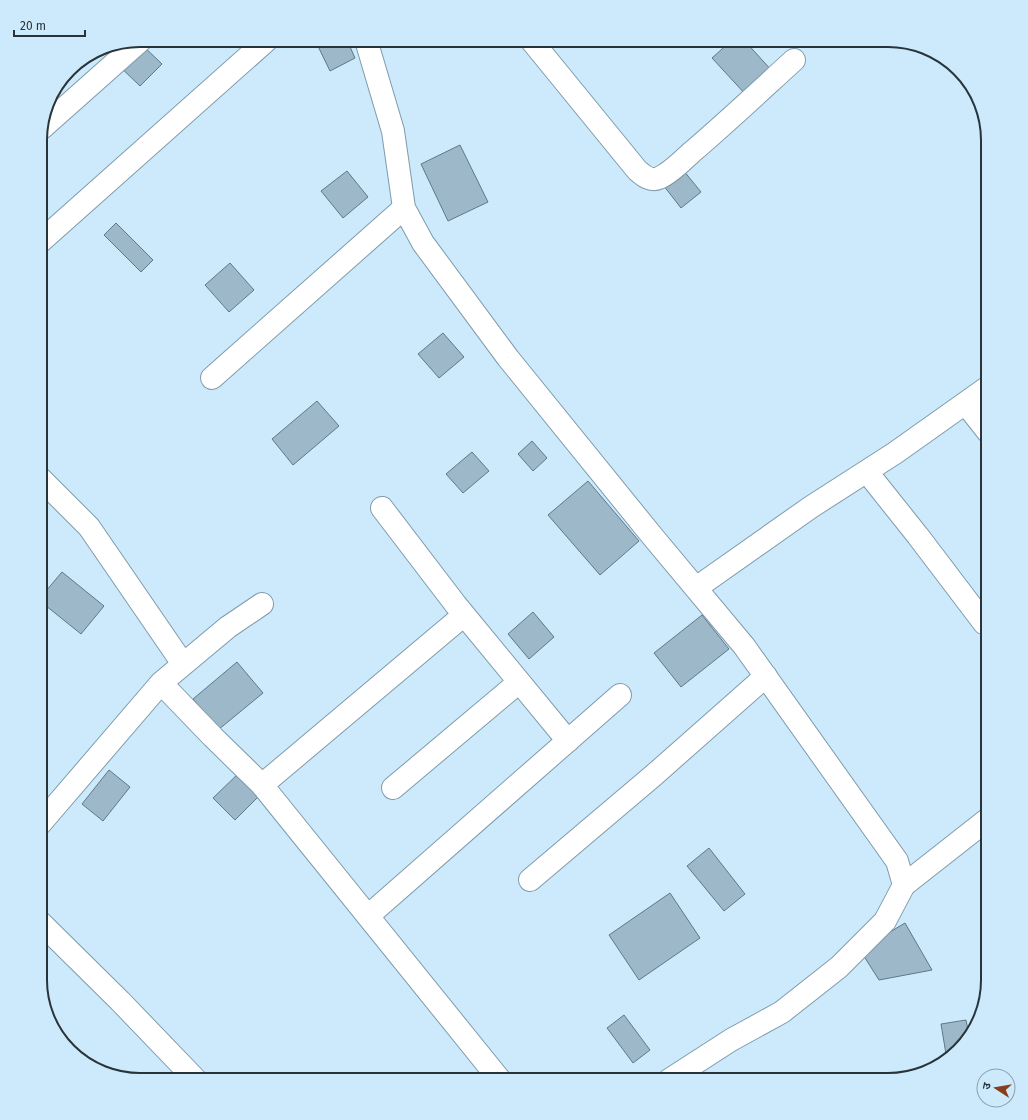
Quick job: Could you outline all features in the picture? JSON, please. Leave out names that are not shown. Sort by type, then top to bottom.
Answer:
[{"type":"street","points":[[49,122],[133,47]]},
{"type":"street","points":[[47,236],[259,47]]},
{"type":"street","points":[[375,47],[393,131],[404,208],[423,243],[508,358],[652,537],[744,646],[897,861],[904,885]]},
{"type":"street","points":[[537,47],[637,170],[646,178],[654,179],[658,179],[666,174],[709,138],[794,60]]},
{"type":"street","points":[[212,378],[404,208]]},
{"type":"street","points":[[696,588],[811,507],[866,472],[981,392]]},
{"type":"street","points":[[966,404],[981,423]]},
{"type":"street","points":[[866,472],[918,536],[981,619]]},
{"type":"street","points":[[47,490],[89,527],[184,664]]},
{"type":"street","points":[[382,508],[464,615],[568,741]]},
{"type":"street","points":[[47,816],[160,683],[228,627],[262,604]]},
{"type":"street","points":[[262,785],[464,615]]},
{"type":"street","points":[[530,880],[654,775],[766,676]]},
{"type":"street","points":[[393,788],[519,682]]},
{"type":"street","points":[[160,683],[262,785],[494,1073]]},
{"type":"street","points":[[368,916],[620,695]]},
{"type":"street","points":[[680,1073],[731,1040],[782,1012],[839,967],[886,921],[904,885],[981,824]]},
{"type":"street","points":[[47,929],[120,1001],[189,1073]]},
{"type":"building","points":[[144,47],[162,64],[140,86],[114,61],[130,48]]},
{"type":"building","points":[[318,47],[350,47],[355,58],[330,71]]},
{"type":"building","points":[[724,47],[750,47],[773,72],[747,96],[712,58]]},
{"type":"building","points":[[460,145],[488,202],[448,221],[421,164]]},
{"type":"building","points":[[679,165],[701,192],[681,208],[660,181]]},
{"type":"building","points":[[347,171],[368,197],[343,218],[321,191]]},
{"type":"building","points":[[116,223],[153,260],[141,272],[104,235]]},
{"type":"building","points":[[230,263],[254,290],[229,312],[205,285]]},
{"type":"building","points":[[443,333],[464,357],[439,378],[418,354]]},
{"type":"building","points":[[317,401],[339,426],[293,465],[272,439]]},
{"type":"building","points":[[532,441],[547,458],[533,471],[518,454]]},
{"type":"building","points":[[472,452],[489,471],[463,493],[446,474]]},
{"type":"building","points":[[588,481],[639,541],[600,575],[548,515]]},
{"type":"building","points":[[62,572],[104,606],[81,634],[47,607],[47,590]]},
{"type":"building","points":[[533,612],[554,637],[529,659],[508,634]]},
{"type":"building","points":[[702,615],[729,649],[681,687],[654,653]]},
{"type":"building","points":[[237,662],[263,693],[218,730],[193,699]]},
{"type":"building","points":[[109,770],[130,787],[103,821],[82,804]]},
{"type":"building","points":[[240,772],[261,794],[235,820],[213,798]]},
{"type":"building","points":[[709,848],[745,894],[724,911],[687,866]]},
{"type":"building","points":[[670,893],[700,938],[639,980],[609,935]]},
{"type":"building","points":[[905,923],[932,970],[879,980],[860,950]]},
{"type":"building","points":[[624,1015],[650,1050],[633,1063],[607,1028]]},
{"type":"building","points":[[966,1020],[967,1027],[954,1046],[946,1053],[941,1024]]}]
